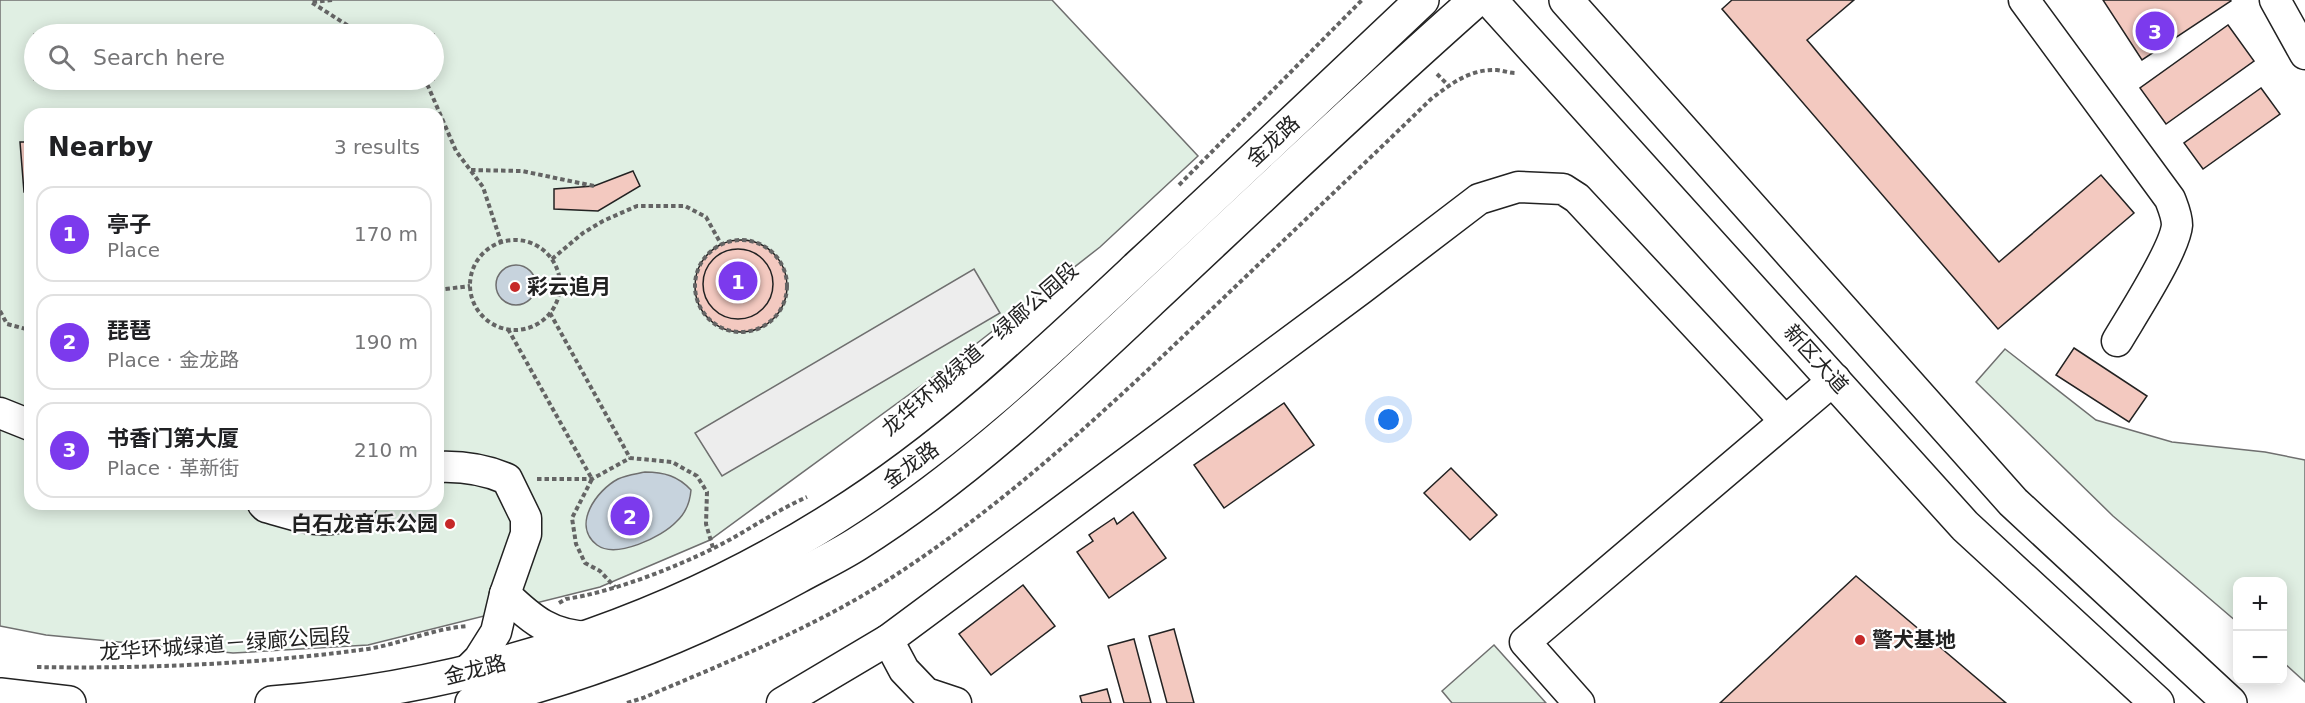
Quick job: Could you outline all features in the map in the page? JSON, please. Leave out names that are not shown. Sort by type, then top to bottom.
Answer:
[{"type":"main road","name":"金龙路","points":[[468,688],[546,651],[618,627],[692,595],[757,562],[832,519],[892,479],[946,439],[1035,363],[1422,0]]},
{"type":"main road","name":"金龙路","points":[[272,703],[398,688],[468,688],[510,694],[598,666],[686,633],[856,544],[927,496],[1001,437],[1062,384],[1402,65],[1476,0]]},
{"type":"main road","name":"新区大道","points":[[1490,0],[1835,379],[1965,526],[2157,703]]},
{"type":"main road","points":[[1566,0],[2013,502],[2230,703]]},
{"type":"main road","points":[[0,695],[69,703]]},
{"type":"street","points":[[2024,0],[2170,199],[2175,214],[2177,226],[2173,238],[2149,287],[2116,341]]},
{"type":"street","points":[[2275,0],[2305,54]]},
{"type":"street","points":[[782,703],[888,640],[1479,199],[1518,187],[1563,189],[1577,198],[1785,421]]},
{"type":"street","points":[[1580,703],[1525,642],[1835,379]]},
{"type":"street","points":[[0,413],[24,423]]},
{"type":"street","points":[[444,467],[460,466],[493,473],[507,479],[526,518],[526,534],[505,594],[496,632],[479,659],[468,688]]},
{"type":"street","points":[[277,510],[314,520],[352,513],[355,510]]},
{"type":"street","points":[[505,594],[525,612],[555,631],[571,636],[590,637]]},
{"type":"street","points":[[888,640],[904,670],[926,693],[956,703]]},
{"type":"path","points":[[332,0],[311,2],[345,24]]},
{"type":"path","points":[[1178,185],[1363,0],[1368,4]]},
{"type":"path","points":[[1430,68],[1449,86]]},
{"type":"path","points":[[430,90],[437,108]]},
{"type":"path","points":[[444,123],[456,151],[483,187],[501,242]]},
{"type":"path","points":[[470,170],[522,171],[594,186]]},
{"type":"path","points":[[552,259],[593,227],[638,206],[685,206],[706,217],[721,244]]},
{"type":"path","points":[[737,239],[753,241],[773,252],[785,270],[788,285],[786,300],[779,313],[769,323],[755,330],[741,332],[726,330],[713,323],[703,312],[696,298],[695,282],[699,266],[708,253],[721,244],[737,239]]},
{"type":"path","points":[[515,240],[530,242],[552,259],[558,271],[560,286],[558,299],[550,313],[538,323],[524,329],[508,329],[494,324],[481,315],[473,302],[470,286],[472,271],[478,258],[489,248],[501,242],[515,240]]},
{"type":"path","points":[[444,289],[470,286]]},
{"type":"path","points":[[0,311],[7,324],[24,328]]},
{"type":"path","points":[[550,313],[630,458]]},
{"type":"path","points":[[508,329],[592,479]]},
{"type":"path","points":[[507,479],[592,479],[630,458],[672,462],[697,476],[707,492],[706,524],[713,548]]},
{"type":"path","points":[[592,479],[572,518],[576,543],[585,563],[600,571],[615,586]]},
{"type":"path","points":[[553,606],[566,599],[615,586],[676,565],[713,548],[810,495]]},
{"type":"path","name":"龙华环城绿道－绿廊公园段","points":[[34,667],[75,668],[264,661],[362,650],[401,642],[452,627],[469,626]]},
{"type":"green space","points":[[0,0],[1052,0],[1198,156],[1100,247],[944,369],[710,540],[600,587],[368,645],[233,653],[46,635],[0,626]]},
{"type":"green space","points":[[2005,349],[2096,420],[2172,442],[2265,452],[2305,460],[2305,682],[2287,666],[2287,577],[2233,577],[2233,619],[2113,516],[1976,382]]},
{"type":"green space","points":[[1494,645],[1546,703],[1452,703],[1442,691]]},
{"type":"shaded area","points":[[516,265],[530,271],[536,285],[530,299],[516,305],[502,299],[496,285],[502,271]]},
{"type":"shaded area","points":[[974,269],[1000,313],[722,476],[695,433]]},
{"type":"shaded area","points":[[645,472],[670,476],[681,481],[691,490],[682,515],[669,528],[650,540],[627,548],[605,549],[597,545],[586,528],[587,518],[595,499],[618,479]]},
{"type":"building","points":[[1732,0],[1854,0],[1807,40],[1999,262],[2101,175],[2134,213],[1998,329],[1722,9]]},
{"type":"building","points":[[2103,0],[2230,0],[2231,1],[2142,60]]},
{"type":"building","points":[[2228,25],[2254,61],[2166,124],[2140,88]]},
{"type":"building","points":[[2261,88],[2280,114],[2203,169],[2184,143]]},
{"type":"building","points":[[20,142],[24,142],[24,192]]},
{"type":"building","points":[[633,171],[640,186],[598,211],[554,209],[554,189],[594,186]]},
{"type":"building","points":[[741,240],[759,243],[774,253],[784,268],[787,286],[784,304],[774,319],[759,329],[741,332],[723,329],[708,319],[698,304],[695,286],[698,268],[708,253],[723,243]]},
{"type":"building","points":[[745,249],[758,255],[767,264],[771,270],[773,284],[771,298],[763,309],[752,317],[731,319],[713,309],[705,298],[703,277],[713,259],[724,251]]},
{"type":"building","points":[[2074,348],[2147,396],[2129,422],[2056,375]]},
{"type":"building","points":[[1284,403],[1314,445],[1224,508],[1194,465]]},
{"type":"building","points":[[1451,468],[1497,515],[1470,540],[1424,493]]},
{"type":"building","points":[[1133,512],[1166,558],[1109,598],[1077,552],[1093,541],[1089,535],[1114,518],[1117,524]]},
{"type":"building","name":"警犬基地","points":[[1856,576],[2006,703],[1720,703]]},
{"type":"building","points":[[1023,585],[1055,626],[991,675],[959,634]]},
{"type":"building","points":[[1174,629],[1194,703],[1167,703],[1149,636]]},
{"type":"building","points":[[1134,639],[1151,703],[1124,703],[1108,646]]},
{"type":"building","points":[[1107,689],[1111,703],[1082,703],[1080,696]]},
{"type":"place","name":"书香门第大厦","points":[[2155,31]]},
{"type":"place","name":"亭子","points":[[738,281]]},
{"type":"place","name":"彩云追月","points":[[515,287]]},
{"type":"place","name":"琵琶","points":[[630,516]]},
{"type":"place","name":"白石龙音乐公园","points":[[450,524]]},
{"type":"place","name":"警犬基地","points":[[1860,640]]}]
